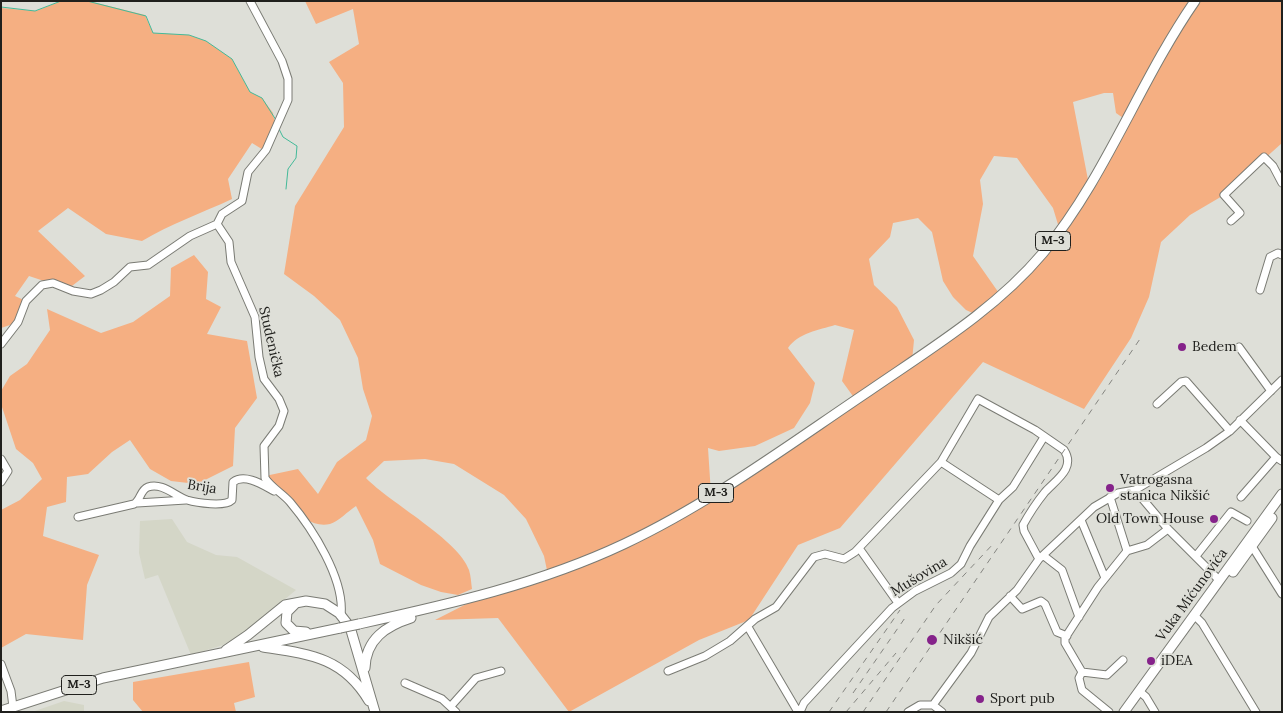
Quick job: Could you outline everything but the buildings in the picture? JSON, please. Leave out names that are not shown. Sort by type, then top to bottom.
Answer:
[{"type":"main road","name":"M-3","points":[[1,711],[99,680],[430,609],[542,577],[608,551],[659,526],[707,498],[789,444],[986,308],[1033,264],[1068,219],[1167,44],[1195,1]]},
{"type":"main road","name":"Vuka Mićunovića","points":[[1124,712],[1141,693],[1250,543],[1282,494]]},
{"type":"main road","name":"Vuka Mićunovića","points":[[1196,617],[1219,580],[1282,504]]},
{"type":"main road","points":[[299,601],[286,614],[286,623],[291,630],[302,632],[338,629]]},
{"type":"main road","points":[[220,654],[251,633],[278,608],[299,601],[321,603],[341,615],[352,632],[374,712]]},
{"type":"main road","points":[[353,680],[360,682],[365,677],[367,656],[378,636],[391,625],[430,609]]},
{"type":"main road","points":[[256,646],[311,654],[330,663],[353,680],[364,693],[374,712]]},
{"type":"main road","name":"Vuka Mićunovića","points":[[1131,712],[1141,693]]},
{"type":"street","points":[[1,344],[18,322],[26,301],[33,292],[50,283],[91,294],[101,290],[114,282],[130,267],[148,265],[190,236],[217,224],[222,214],[242,201],[248,172],[266,150],[288,100],[288,79],[282,61],[250,1]]},
{"type":"street","points":[[1231,220],[1240,213],[1224,195],[1265,158],[1273,166],[1282,183]]},
{"type":"street","name":"Studenička","points":[[217,224],[228,242],[231,262],[255,317],[259,357],[264,378],[282,404],[282,420],[268,439],[263,455],[265,478],[288,500],[300,516],[330,566],[340,599],[341,615]]},
{"type":"street","points":[[1260,290],[1270,257],[1273,254],[1282,255]]},
{"type":"street","points":[[1238,347],[1271,391]]},
{"type":"street","points":[[933,705],[971,653],[989,617],[1017,590],[1042,557],[1094,507],[1126,490],[1135,490],[1206,448],[1230,431],[1282,380]]},
{"type":"street","points":[[1157,404],[1181,382],[1186,381],[1230,431]]},
{"type":"street","points":[[668,671],[706,656],[730,641],[755,619],[776,607],[814,558],[825,554],[844,559],[859,548],[940,462],[978,399],[1064,450],[1068,463],[1063,475],[1044,493],[1024,525],[1024,531],[1042,557],[1062,570],[1079,617]]},
{"type":"street","points":[[1240,420],[1279,459],[1241,498]]},
{"type":"street","name":"Mušovina","points":[[799,712],[804,703],[844,657],[898,603],[957,569],[999,500],[1014,487],[1044,437]]},
{"type":"street","points":[[1,459],[8,467],[8,472],[1,482]]},
{"type":"street","points":[[940,462],[999,500]]},
{"type":"street","name":"Brija","points":[[137,503],[144,490],[156,486],[186,500],[230,502],[233,497],[233,482],[245,478],[281,495]]},
{"type":"street","points":[[1135,490],[1168,529],[1219,580]]},
{"type":"street","points":[[1110,498],[1126,551]]},
{"type":"street","points":[[78,516],[137,503],[186,500]]},
{"type":"street","points":[[1196,556],[1231,512],[1247,521]]},
{"type":"street","points":[[1081,520],[1105,578]]},
{"type":"street","points":[[1109,712],[1082,690],[1079,682],[1082,672],[1065,643],[1067,636],[1105,578],[1126,551],[1146,545],[1168,529]]},
{"type":"street","points":[[1250,543],[1282,594]]},
{"type":"street","points":[[859,548],[898,603]]},
{"type":"street","points":[[1010,596],[1022,609],[1041,601],[1045,604],[1056,632],[1067,636]]},
{"type":"street","points":[[1196,617],[1256,712]]},
{"type":"street","points":[[748,627],[799,712]]},
{"type":"street","points":[[1082,672],[1107,675],[1123,660]]},
{"type":"street","points":[[1,664],[11,691],[13,707]]},
{"type":"street","points":[[405,683],[442,699],[453,709],[476,678],[501,671]]},
{"type":"street","points":[[1141,693],[1155,712]]},
{"type":"street","points":[[908,712],[920,705],[933,705],[942,712]]},
{"type":"shaded area","points":[[61,1],[89,1],[145,15],[153,33],[189,35],[206,41],[232,59],[250,92],[262,98],[273,113],[276,129],[265,151],[252,143],[228,179],[232,199],[142,241],[106,234],[68,208],[38,231],[85,276],[68,289],[29,276],[15,296],[26,301],[19,322],[1,328],[1,8],[36,11]]},
{"type":"shaded area","points":[[305,1],[1282,1],[1282,143],[1224,195],[1190,215],[1161,242],[1149,297],[1131,338],[1084,409],[983,362],[840,528],[798,545],[749,620],[699,640],[569,712],[498,618],[435,620],[484,595],[548,575],[544,556],[526,519],[504,495],[454,464],[425,459],[384,461],[366,478],[438,534],[463,558],[469,570],[472,589],[458,595],[441,592],[421,585],[380,564],[373,540],[356,506],[330,524],[310,522],[285,501],[265,476],[298,469],[318,494],[337,462],[366,440],[372,416],[363,389],[358,358],[340,320],[314,296],[284,274],[295,206],[344,127],[343,83],[329,62],[359,44],[353,9],[316,24]],"holes":[[[1104,93],[1113,93],[1116,113],[1126,120],[1089,185],[1073,102]],[[994,156],[1017,158],[1053,208],[1060,231],[1001,296],[973,256],[983,204],[980,180]],[[918,218],[932,232],[943,281],[953,297],[966,310],[977,315],[912,361],[914,340],[897,307],[874,285],[869,259],[890,237],[893,223]],[[835,325],[854,330],[842,381],[855,399],[711,494],[708,448],[719,451],[755,446],[794,428],[810,403],[815,383],[788,348],[803,335]]]},
{"type":"shaded area","points":[[194,255],[208,272],[206,299],[221,307],[207,334],[247,341],[257,398],[235,428],[233,466],[197,484],[171,481],[150,469],[130,440],[112,452],[88,474],[67,477],[66,502],[47,507],[43,536],[99,555],[87,585],[83,640],[26,634],[1,648],[1,510],[20,500],[42,479],[33,463],[16,449],[1,404],[1,391],[10,376],[27,364],[50,330],[47,309],[101,333],[133,322],[170,296],[171,268]]},
{"type":"shaded area","points":[[172,519],[187,542],[216,555],[237,557],[296,590],[243,634],[223,645],[191,655],[158,575],[145,579],[139,553],[140,521]]},
{"type":"shaded area","points":[[249,662],[255,697],[234,703],[236,712],[143,712],[133,700],[133,682]]},
{"type":"shaded area","points":[[64,701],[84,705],[84,712],[32,712]]},
{"type":"waterway","points":[[1,7],[35,11],[61,1]]},
{"type":"waterway","points":[[87,1],[146,16],[153,33],[189,35],[206,41],[232,59],[250,92],[262,98],[276,120]]},
{"type":"waterway","points":[[279,129],[283,137],[297,146],[296,158],[288,169],[286,189]]},
{"type":"railway","points":[[886,712],[1142,336]]},
{"type":"railway","points":[[863,712],[936,605],[994,543]]},
{"type":"railway","points":[[829,712],[900,610]]},
{"type":"railway","points":[[853,693],[907,615]]},
{"type":"railway","points":[[846,712],[896,653]]},
{"type":"place","name":"Bedem","points":[[1182,347]]},
{"type":"place","name":"Vatrogasna stanica Nikšić","points":[[1110,488]]},
{"type":"place","name":"Old Town House","points":[[1214,519]]},
{"type":"place","name":"Nikšić","points":[[932,640]]},
{"type":"place","name":"iDEA","points":[[1151,661]]},
{"type":"place","name":"Sport pub","points":[[980,699]]}]
